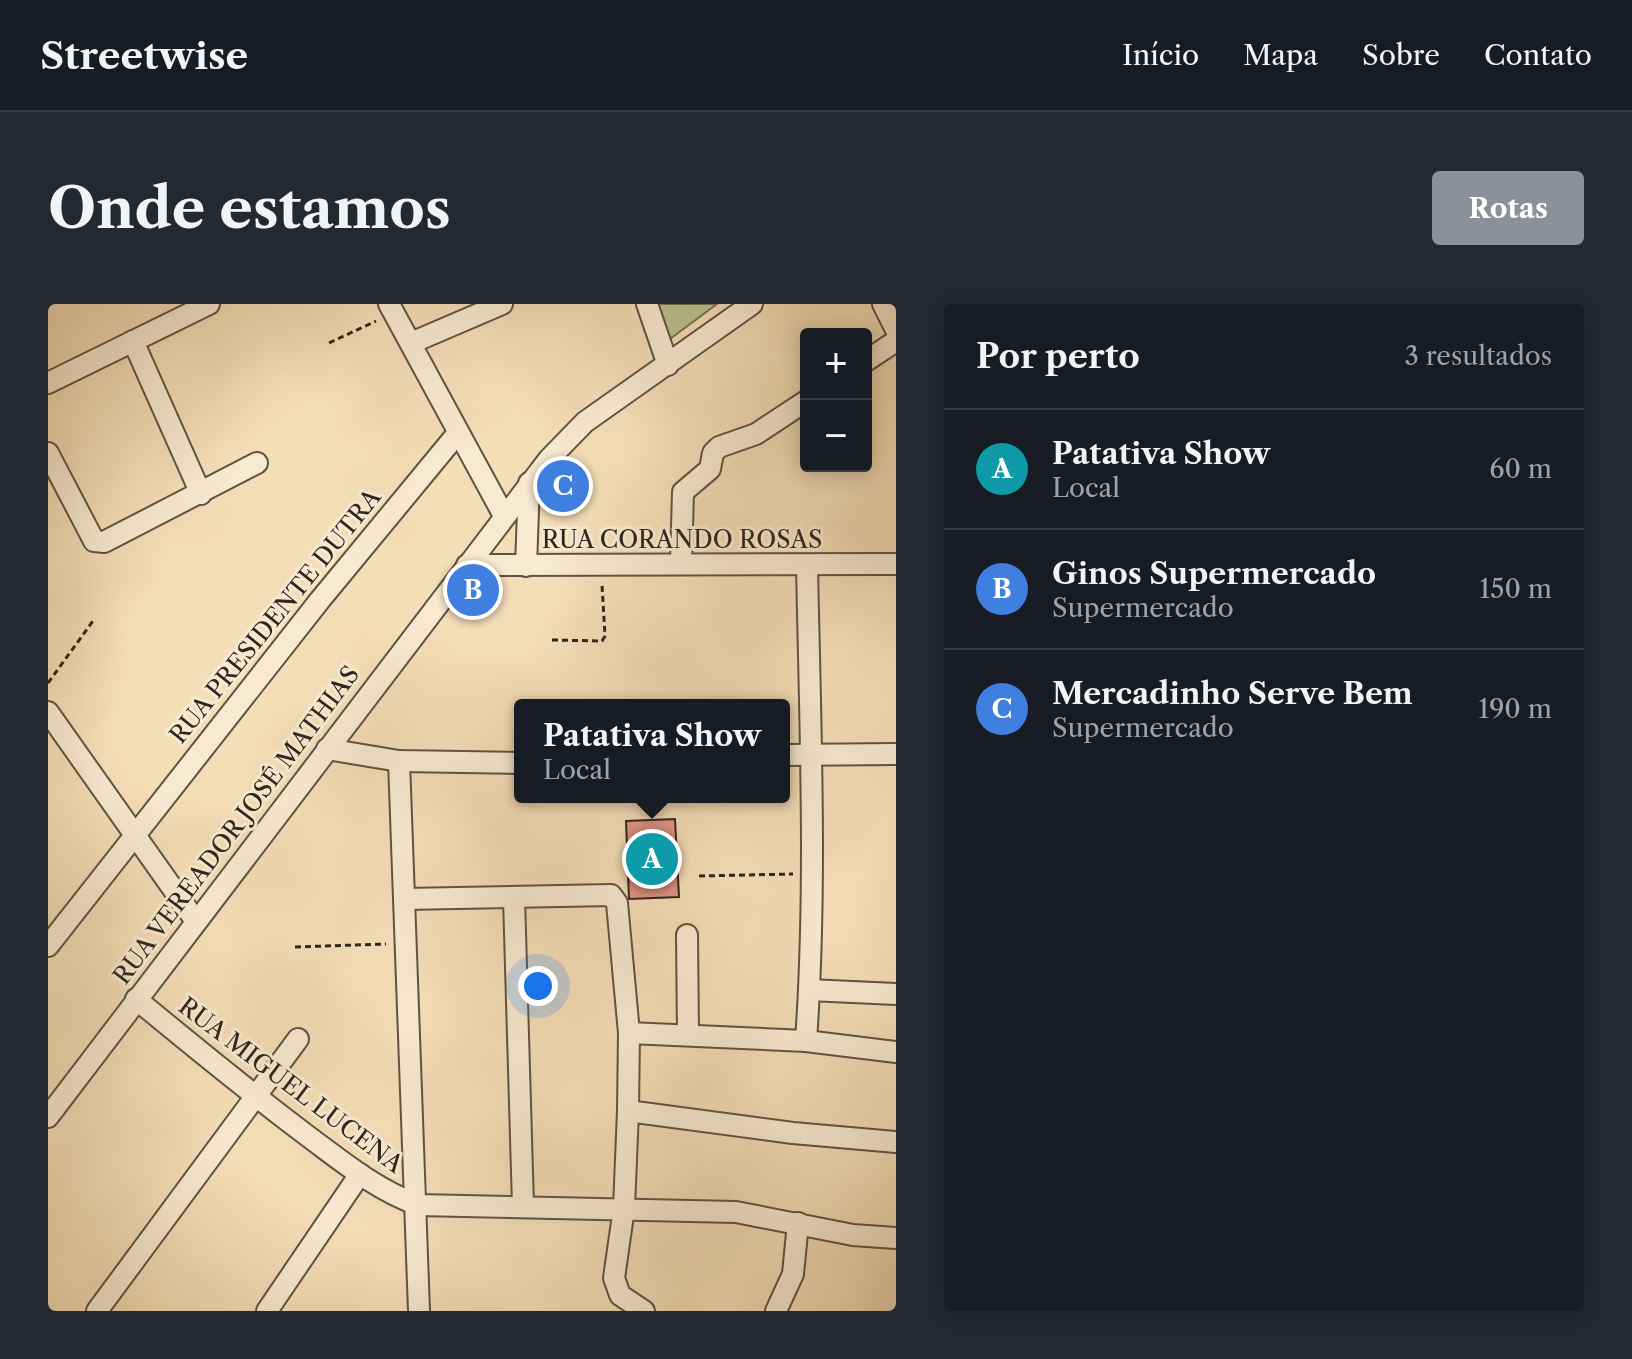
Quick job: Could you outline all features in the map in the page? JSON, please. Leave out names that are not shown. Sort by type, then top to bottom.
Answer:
[{"type":"street","points":[[48,383],[209,304]]},
{"type":"street","points":[[411,343],[502,304]]},
{"type":"street","points":[[647,304],[668,365]]},
{"type":"street","name":"RUA VEREADOR JOSÉ MATHIAS","points":[[48,1117],[529,483],[585,422],[752,304]]},
{"type":"street","points":[[883,304],[896,330]]},
{"type":"street","points":[[392,308],[457,434],[503,514]]},
{"type":"street","points":[[133,341],[201,494]]},
{"type":"street","points":[[872,357],[896,341]]},
{"type":"street","points":[[681,564],[683,492],[710,469],[713,453],[719,447],[756,434],[800,405]]},
{"type":"street","name":"RUA PRESIDENTE DUTRA","points":[[48,946],[135,833],[457,434]]},
{"type":"street","points":[[48,453],[94,541],[104,542],[257,463]]},
{"type":"street","points":[[526,566],[529,483]]},
{"type":"street","name":"RUA CORANDO ROSAS","points":[[467,565],[896,564]]},
{"type":"street","points":[[806,1041],[810,754],[807,565]]},
{"type":"street","points":[[48,712],[195,920]]},
{"type":"street","points":[[327,749],[399,761],[514,763]]},
{"type":"street","points":[[790,755],[896,754]]},
{"type":"street","points":[[399,761],[418,1205],[419,1311]]},
{"type":"street","points":[[405,899],[611,895],[617,903],[629,1033],[624,1208],[614,1278],[620,1295],[644,1311]]},
{"type":"street","points":[[514,898],[523,1206]]},
{"type":"street","points":[[687,935],[688,1034]]},
{"type":"street","points":[[809,990],[896,994]]},
{"type":"street","name":"RUA MIGUEL LUCENA","points":[[136,999],[254,1096],[360,1174],[391,1195],[418,1205]]},
{"type":"street","points":[[629,1033],[806,1041],[896,1052]]},
{"type":"street","points":[[97,1311],[298,1039]]},
{"type":"street","points":[[628,1111],[793,1133],[896,1142]]},
{"type":"street","points":[[267,1311],[360,1174]]},
{"type":"street","points":[[418,1205],[736,1212],[853,1235],[896,1238]]},
{"type":"street","points":[[776,1311],[793,1274],[798,1223]]},
{"type":"path","points":[[329,343],[392,308]]},
{"type":"path","points":[[552,640],[598,644],[605,636],[601,566]]},
{"type":"path","points":[[48,683],[93,621]]},
{"type":"path","points":[[699,876],[809,874]]},
{"type":"path","points":[[295,947],[406,944]]},
{"type":"green space","points":[[657,304],[717,304],[670,339]]},
{"type":"building","points":[[675,819],[679,897],[629,899],[626,821]]},
{"type":"place","name":"Mercadinho Serve Bem","points":[[563,486]]},
{"type":"place","name":"Ginos Supermercado","points":[[473,590]]},
{"type":"place","name":"Patativa Show","points":[[652,859]]}]
